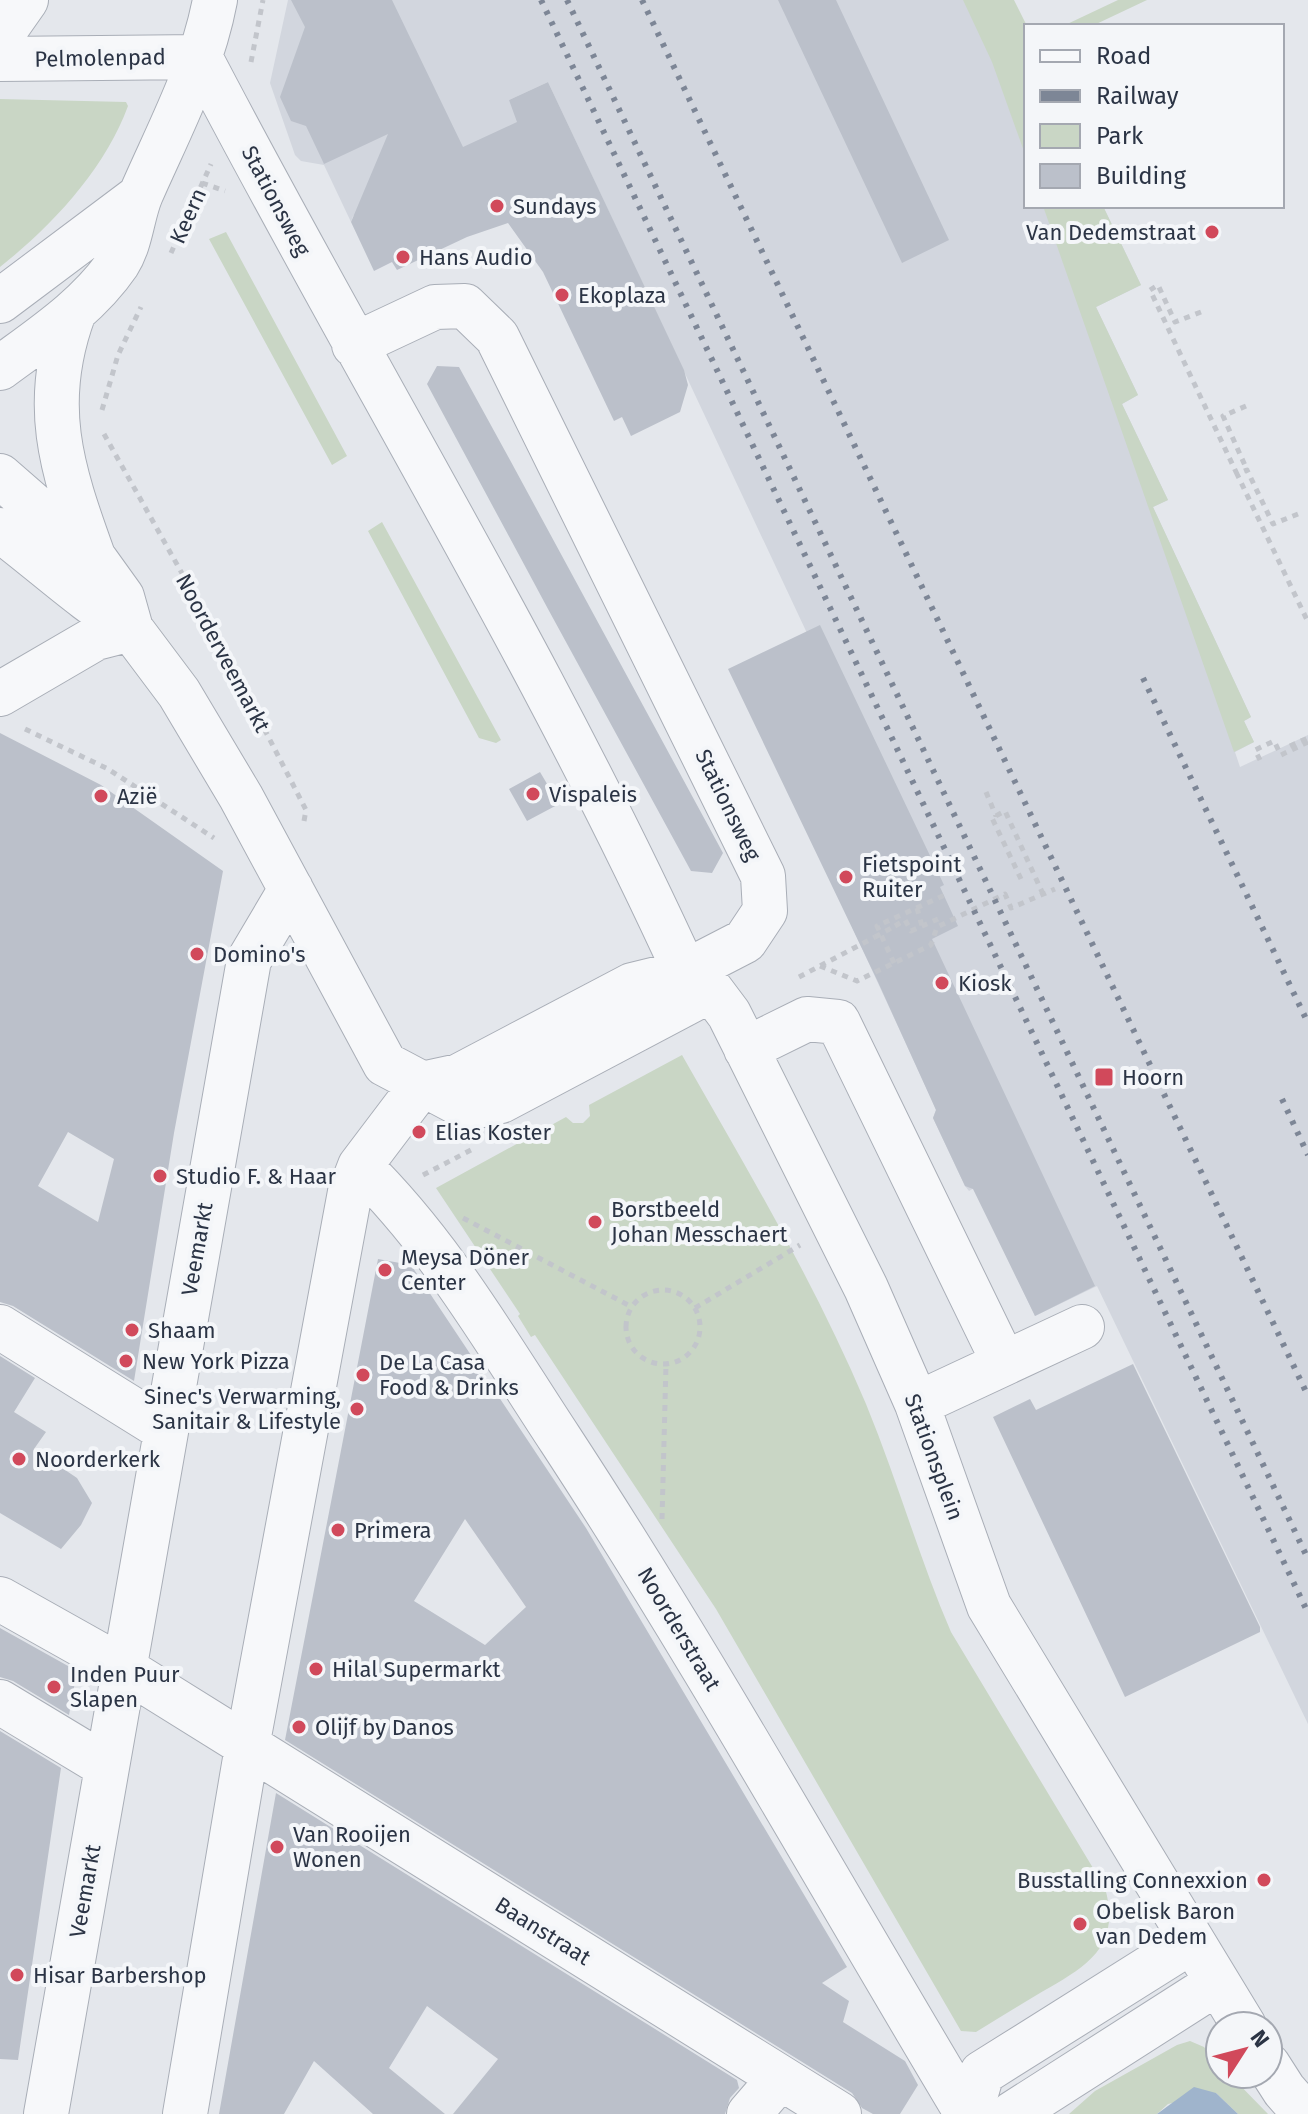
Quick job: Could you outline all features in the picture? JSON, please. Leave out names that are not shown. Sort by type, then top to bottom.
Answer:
[{"type":"street","name":"Pelmolenpad","points":[[0,37],[26,0]]},
{"type":"street","points":[[0,368],[74,312],[120,260],[140,196],[171,131],[200,57],[215,0]]},
{"type":"street","name":"Pelmolenpad","points":[[0,59],[200,57]]},
{"type":"street","name":"Stationsweg","points":[[200,57],[280,211],[354,345],[577,748],[698,981],[745,941],[765,911],[763,876],[497,337],[465,306],[435,307],[354,345]]},
{"type":"street","points":[[0,301],[140,196]]},
{"type":"street","points":[[74,312],[61,346],[55,430],[64,471],[94,558]]},
{"type":"street","points":[[0,476],[94,558],[122,597],[131,629],[179,693],[291,889],[385,1064],[422,1084],[459,1076],[646,978],[698,981]]},
{"type":"street","points":[[0,530],[66,580],[90,604],[131,629]]},
{"type":"street","points":[[7,709],[96,638],[131,629]]},
{"type":"street","name":"Veemarkt","points":[[46,2114],[164,1429],[249,960],[291,889]]},
{"type":"street","name":"Stationsplein","points":[[698,981],[729,1014],[866,1288],[917,1404],[989,1606],[1234,2010]]},
{"type":"street","points":[[746,1049],[807,1019],[838,1022],[1004,1363]]},
{"type":"street","points":[[185,2114],[247,1747],[350,1192],[375,1180],[422,1084]]},
{"type":"street","name":"Noorderstraat","points":[[375,1180],[445,1264],[635,1553],[968,2114]]},
{"type":"street","points":[[0,1327],[164,1429]]},
{"type":"street","points":[[917,1404],[1082,1327]]},
{"type":"street","points":[[0,1599],[123,1668],[247,1747]]},
{"type":"street","points":[[0,1702],[106,1766]]},
{"type":"street","name":"Baanstraat","points":[[247,1747],[839,2114]]},
{"type":"street","name":"Noorderstraat","points":[[968,2114],[982,2073],[1192,1941]]},
{"type":"street","points":[[1012,2114],[1217,1983]]},
{"type":"street","points":[[749,2114],[780,2078]]},
{"type":"street","points":[[1284,2090],[1305,2114]]},
{"type":"path","name":"Keern","points":[[163,265],[179,238],[246,80],[263,0]]},
{"type":"path","points":[[1201,312],[1175,322],[1158,285],[1150,290],[1308,622]]},
{"type":"path","points":[[101,417],[104,395],[118,355],[148,293]]},
{"type":"path","points":[[1246,406],[1223,416],[1247,470],[1273,524],[1298,514]]},
{"type":"path","name":"Noorderveemarkt","points":[[100,426],[207,618],[306,810],[291,889]]},
{"type":"path","points":[[1237,474],[1247,470]]},
{"type":"path","points":[[7,709],[108,769],[226,846]]},
{"type":"path","points":[[1290,746],[1308,740]]},
{"type":"path","points":[[1260,760],[1255,750],[1274,741],[1281,755],[1308,740]]},
{"type":"path","points":[[986,792],[996,816]]},
{"type":"path","points":[[1021,879],[992,818],[1005,811],[1043,894]]},
{"type":"path","points":[[820,966],[857,981],[931,945],[937,927],[994,899],[1005,894],[1011,908],[1055,889]]},
{"type":"path","points":[[894,963],[877,926],[947,894],[915,909],[922,926]]},
{"type":"path","points":[[841,955],[905,920],[911,931],[938,919]]},
{"type":"path","points":[[375,1180],[476,1148]]},
{"type":"path","points":[[460,1217],[632,1307]]},
{"type":"path","points":[[695,1308],[800,1245]]},
{"type":"path","points":[[658,1291],[672,1291],[695,1308],[700,1322],[699,1337],[692,1350],[681,1360],[666,1364],[652,1363],[631,1346],[627,1318],[632,1307],[644,1296],[658,1291]]},
{"type":"shaded area","points":[[288,0],[986,0],[1024,43],[1024,208],[1104,208],[1141,285],[1096,307],[1138,395],[1122,404],[1168,500],[1153,507],[1251,717],[1244,721],[1254,742],[1235,752],[1240,767],[1308,735],[1308,1724],[1097,1286],[1035,1316],[974,1188],[969,1191],[965,1186],[933,1118],[936,1110],[931,1098],[853,929],[806,631],[548,82],[509,100],[529,120],[375,189],[363,211],[353,216],[351,222],[324,165],[301,161],[295,155],[270,83]]},
{"type":"green space","points":[[963,0],[1014,0],[1026,24],[1024,151],[992,62]]},
{"type":"green space","points":[[1118,0],[1147,0],[1096,24],[1067,24]]},
{"type":"green space","points":[[0,99],[126,102],[128,106],[106,152],[75,195],[39,233],[0,267]]},
{"type":"green space","points":[[1044,208],[1104,208],[1141,285],[1096,307],[1138,395],[1122,404],[1168,500],[1153,507],[1251,717],[1244,721],[1254,742],[1234,752]]},
{"type":"green space","points":[[226,232],[347,456],[332,465],[209,239]]},
{"type":"green space","points":[[382,522],[501,740],[496,743],[479,738],[368,531]]},
{"type":"green space","points":[[682,1055],[779,1227],[846,1359],[877,1432],[951,1632],[1105,1888],[1108,1928],[1094,1956],[1068,1977],[976,2032],[961,2031],[716,1609],[535,1335],[531,1337],[518,1316],[520,1314],[436,1188],[566,1117],[573,1123],[583,1123],[590,1116],[589,1105]]},
{"type":"green space","points":[[1190,2041],[1204,2047],[1204,2090],[1245,2090],[1268,2114],[1238,2114],[1216,2093],[1168,2104],[1157,2114],[1069,2114],[1095,2091],[1177,2045]]},
{"type":"water","points":[[1194,2087],[1216,2093],[1238,2114],[1157,2114]]},
{"type":"building","points":[[291,0],[392,0],[463,147],[517,122],[509,100],[548,82],[684,370],[688,385],[680,412],[631,436],[622,417],[614,421],[543,272],[508,223],[467,237],[397,270],[392,262],[374,271],[351,222],[388,134],[324,164],[306,126],[291,121],[280,97],[305,27]]},
{"type":"building","points":[[778,0],[836,0],[949,240],[902,263]]},
{"type":"building","points":[[437,366],[459,367],[510,460],[723,853],[712,873],[691,871],[548,609],[427,384]]},
{"type":"building","points":[[820,625],[944,885],[940,887],[958,926],[932,939],[1095,1286],[1035,1316],[973,1189],[965,1186],[933,1118],[936,1110],[878,982],[728,669]]},
{"type":"building","points":[[0,733],[101,785],[223,871],[174,1133],[134,1381],[13,1306],[0,1302]],"holes":[[[68,1132],[114,1159],[98,1222],[38,1186]]]},
{"type":"building","points":[[540,772],[559,804],[527,821],[509,789]]},
{"type":"building","points":[[378,1259],[411,1265],[586,1528],[847,1967],[822,1983],[849,2001],[843,2022],[905,2061],[918,2085],[900,2114],[873,2114],[862,2108],[852,2093],[285,1740]],"holes":[[[465,1519],[526,1607],[485,1645],[414,1601]]]},
{"type":"building","name":"Noorderkerk","points":[[0,1356],[35,1378],[14,1412],[46,1432],[34,1449],[77,1478],[92,1503],[81,1525],[61,1549],[0,1513]]},
{"type":"building","points":[[1133,1364],[1260,1632],[1125,1697],[993,1417],[1030,1399],[1036,1410]]},
{"type":"building","points":[[0,1628],[77,1671],[69,1715],[13,1681],[0,1677]]},
{"type":"building","points":[[0,1731],[61,1768],[18,2060],[0,2059]]},
{"type":"building","points":[[276,1793],[737,2080],[739,2088],[730,2098],[725,2114],[453,2114],[498,2059],[427,2006],[389,2068],[445,2114],[373,2114],[314,2061],[284,2114],[219,2114]]},
{"type":"railway","points":[[541,0],[1308,1613]]},
{"type":"railway","points":[[567,0],[1308,1559]]},
{"type":"railway","points":[[642,0],[1308,1396]]},
{"type":"railway","points":[[1143,678],[1308,1023]]},
{"type":"railway","points":[[1282,1099],[1308,1155]]},
{"type":"place","name":"Sundays","points":[[497,206]]},
{"type":"place","name":"Van Dedemstraat","points":[[1212,232]]},
{"type":"place","name":"Hans Audio","points":[[403,257]]},
{"type":"place","name":"Ekoplaza","points":[[562,295]]},
{"type":"place","name":"Vispaleis","points":[[533,794]]},
{"type":"place","name":"Azië","points":[[101,796]]},
{"type":"place","name":"Fietspoint Ruiter","points":[[846,877]]},
{"type":"place","name":"Domino's","points":[[197,954]]},
{"type":"place","name":"Kiosk","points":[[942,983]]},
{"type":"place","name":"Hoorn","points":[[1104,1077]]},
{"type":"place","name":"Elias Koster","points":[[419,1132]]},
{"type":"place","name":"Studio F. & Haar","points":[[160,1176]]},
{"type":"place","name":"Borstbeeld Johan Messchaert","points":[[595,1222]]},
{"type":"place","name":"Meysa Döner Center","points":[[385,1270]]},
{"type":"place","name":"Shaam","points":[[132,1330]]},
{"type":"place","name":"New York Pizza","points":[[126,1361]]},
{"type":"place","name":"De La Casa Food & Drinks","points":[[363,1375]]},
{"type":"place","name":"Sinec's Verwarming, Sanitair & Lifestyle","points":[[357,1409]]},
{"type":"place","name":"Noorderkerk","points":[[19,1459]]},
{"type":"place","name":"Primera","points":[[338,1530]]},
{"type":"place","name":"Hilal Supermarkt","points":[[316,1669]]},
{"type":"place","name":"Inden Puur Slapen","points":[[54,1687]]},
{"type":"place","name":"Olijf by Danos","points":[[299,1727]]},
{"type":"place","name":"Van Rooijen Wonen","points":[[277,1847]]},
{"type":"place","name":"Busstalling Connexxion","points":[[1264,1880]]},
{"type":"place","name":"Obelisk Baron van Dedem","points":[[1080,1924]]},
{"type":"place","name":"Hisar Barbershop","points":[[17,1975]]}]
